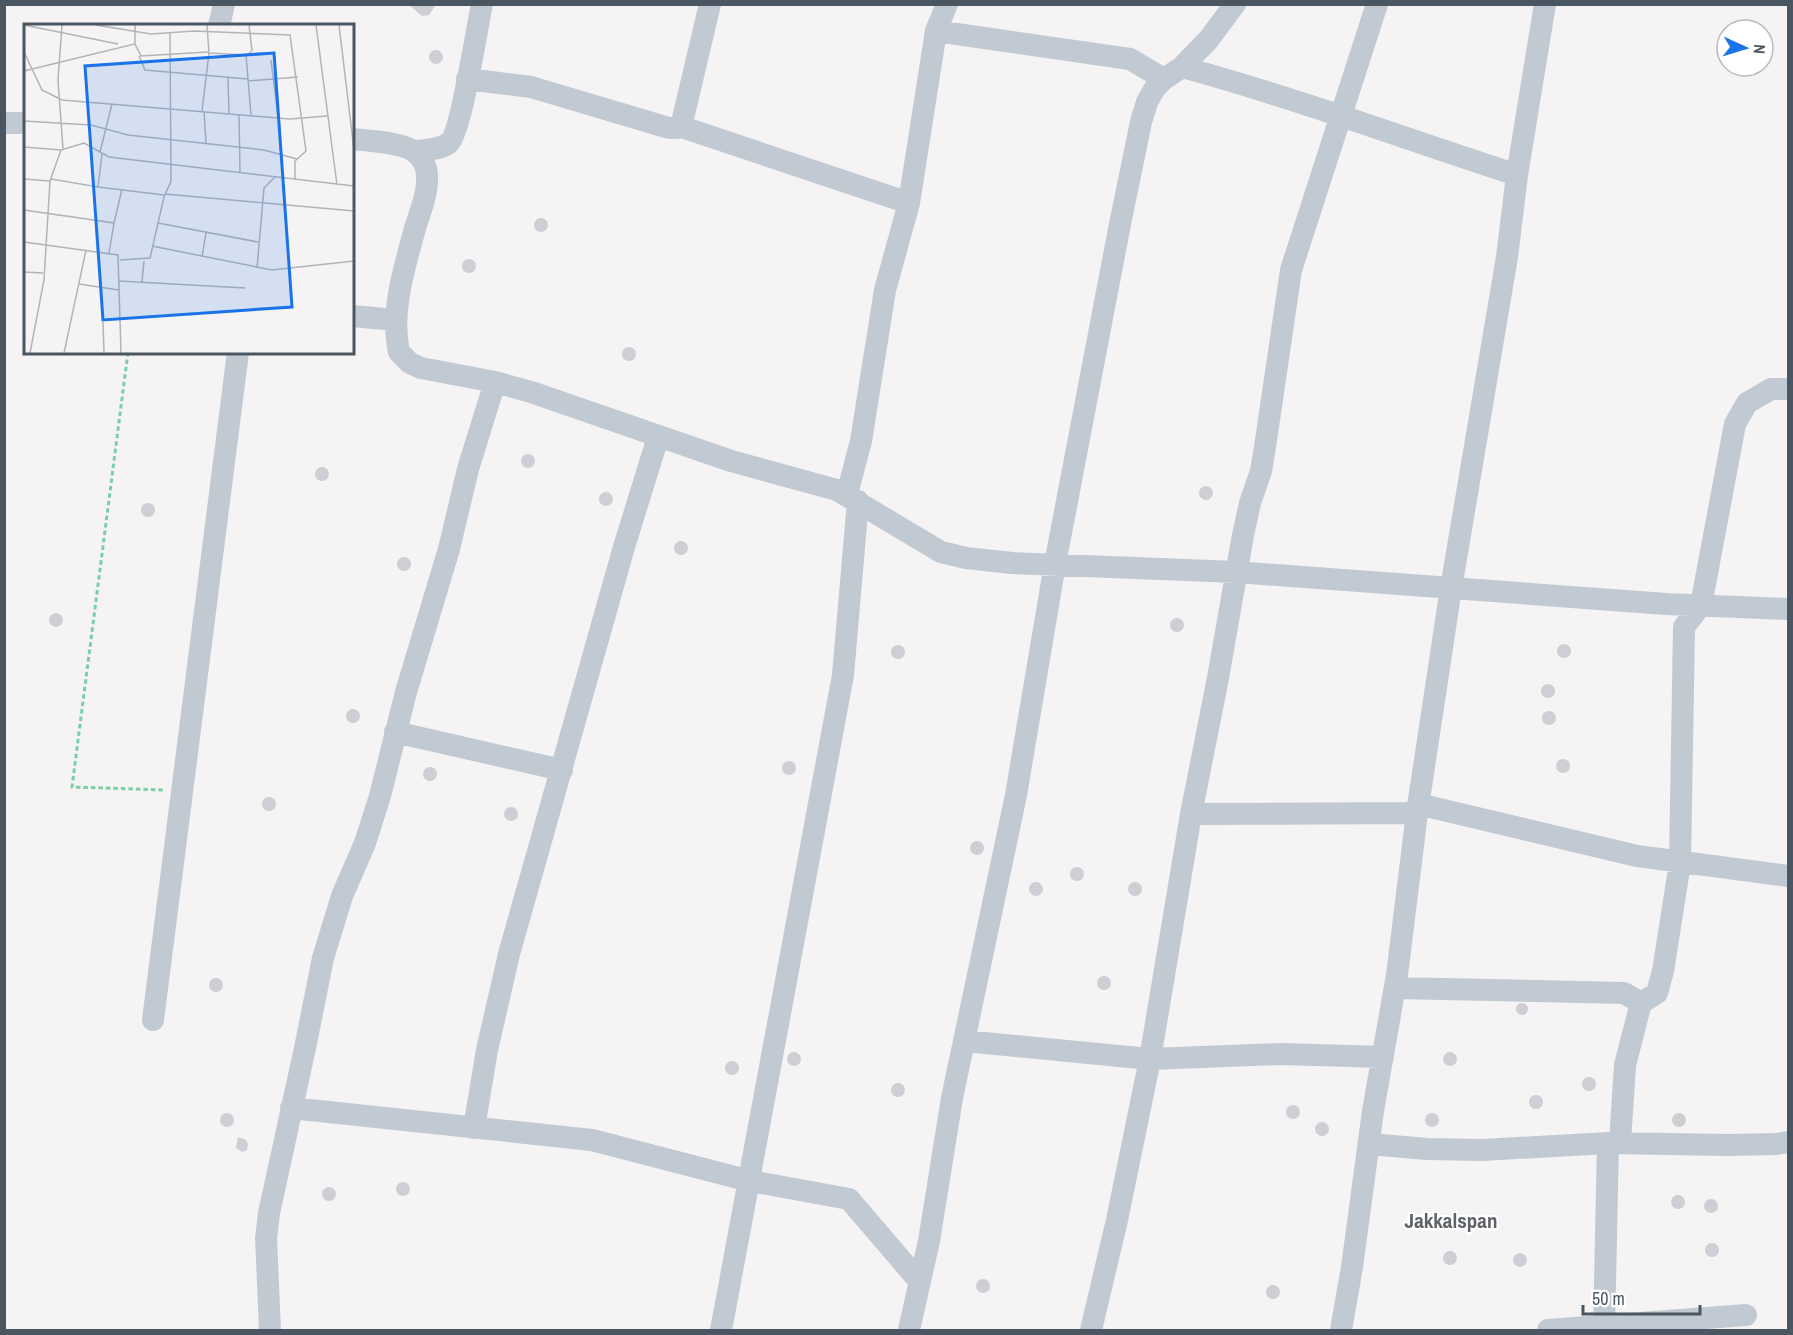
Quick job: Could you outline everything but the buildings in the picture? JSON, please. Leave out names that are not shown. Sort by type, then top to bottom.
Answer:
[{"type":"street","points":[[219,24],[224,4]]},
{"type":"street","points":[[414,151],[450,143],[457,130],[482,4]]},
{"type":"street","points":[[679,126],[684,114],[710,4]]},
{"type":"street","points":[[721,1330],[843,675],[852,497],[885,290],[909,203],[936,31],[947,4]]},
{"type":"street","points":[[909,1330],[929,1241],[952,1098],[1016,795],[1055,564],[1141,122],[1147,102],[1155,88],[1209,39],[1235,4]]},
{"type":"street","points":[[1091,1330],[1117,1220],[1150,1059],[1191,814],[1246,517],[1261,471],[1291,270],[1377,4]]},
{"type":"street","points":[[1341,1330],[1395,988],[1418,808],[1451,588],[1507,257],[1517,176],[1545,4]]},
{"type":"street","points":[[936,31],[1130,59],[1173,73],[1280,95],[1517,176]]},
{"type":"street","points":[[467,80],[531,87],[669,128],[679,126],[909,203]]},
{"type":"street","points":[[4,123],[24,123]]},
{"type":"street","points":[[354,139],[401,146],[414,151],[424,162],[427,176],[424,199],[398,298],[396,320],[399,352],[410,363],[421,368],[495,382],[562,402],[658,437],[781,476],[821,484],[852,497],[941,552],[988,561],[1236,572],[1701,605],[1788,609]]},
{"type":"street","points":[[354,316],[396,320]]},
{"type":"street","points":[[153,1020],[238,354]]},
{"type":"street","points":[[270,1330],[266,1238],[269,1213],[323,958],[342,896],[365,843],[388,768],[395,732],[449,549],[468,469],[495,382]]},
{"type":"street","points":[[1604,1328],[1614,1143],[1625,1065],[1641,1003],[1657,993],[1664,971],[1680,863],[1684,627],[1701,605],[1735,424],[1747,403],[1771,389],[1788,389]]},
{"type":"street","points":[[474,1128],[487,1050],[509,954],[624,547],[658,437]]},
{"type":"street","points":[[395,732],[562,770]]},
{"type":"street","points":[[1191,814],[1418,808],[1637,856],[1788,876]]},
{"type":"street","points":[[1395,988],[1624,993],[1641,1003]]},
{"type":"street","points":[[964,1041],[1150,1059],[1281,1054],[1383,1057]]},
{"type":"street","points":[[291,1108],[591,1140],[750,1181],[849,1199],[920,1282]]},
{"type":"street","points":[[1370,1144],[1427,1149],[1482,1150],[1614,1143],[1728,1145],[1788,1142]]},
{"type":"street","points":[[1548,1330],[1604,1328],[1746,1315]]},
{"type":"path","points":[[128,354],[72,788],[182,791]]},
{"type":"district","name":"Jakkalspan","points":[[1451,1221]]}]
